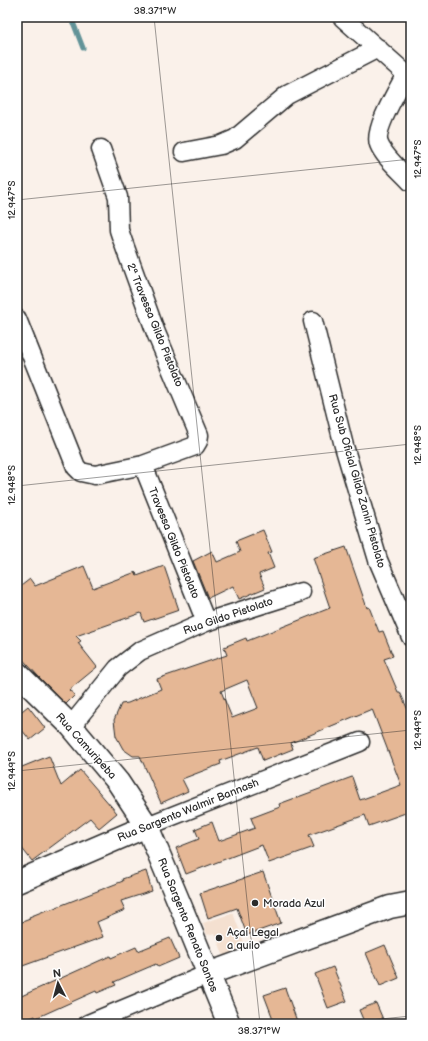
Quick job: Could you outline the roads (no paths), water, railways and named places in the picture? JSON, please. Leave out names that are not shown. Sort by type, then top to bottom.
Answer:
[{"type":"main road","name":"Rua Camuripeba","points":[[17,673],[71,726],[118,782],[147,826]]},
{"type":"main road","name":"Rua Sargento Walmir Bannash","points":[[17,882],[147,826]]},
{"type":"main road","name":"Rua Sargento Renato Santos","points":[[147,826],[228,1024]]},
{"type":"main road","points":[[208,974],[401,906]]},
{"type":"street","points":[[342,17],[408,74],[380,125],[377,136],[379,144],[386,155],[411,182]]},
{"type":"street","points":[[184,152],[221,145],[235,139],[287,95],[378,48]]},
{"type":"street","name":"2ª Travessa Gildo Pistolato","points":[[101,149],[118,197],[119,230],[122,239],[156,333],[199,435],[195,446],[142,465]]},
{"type":"street","points":[[17,319],[76,467],[81,472],[95,475],[142,465]]},
{"type":"street","name":"Rua Sub Oficial Gildo Zanin Pistolato","points":[[313,321],[344,446],[378,560],[411,637]]},
{"type":"street","name":"Travessa Gildo Pistolato","points":[[142,465],[206,622]]},
{"type":"street","name":"Rua Gildo Pistolato","points":[[71,726],[118,668],[134,656],[156,643],[206,622],[301,592]]},
{"type":"street","name":"Rua Sargento Walmir Bannash","points":[[147,826],[360,742]]},
{"type":"street","points":[[88,1024],[208,974]]},
{"type":"waterway","points":[[71,17],[83,48]]},
{"type":"place","name":"Morada Azul","points":[[255,903]]},
{"type":"place","name":"Açaí Legal a quilo","points":[[219,938]]}]
